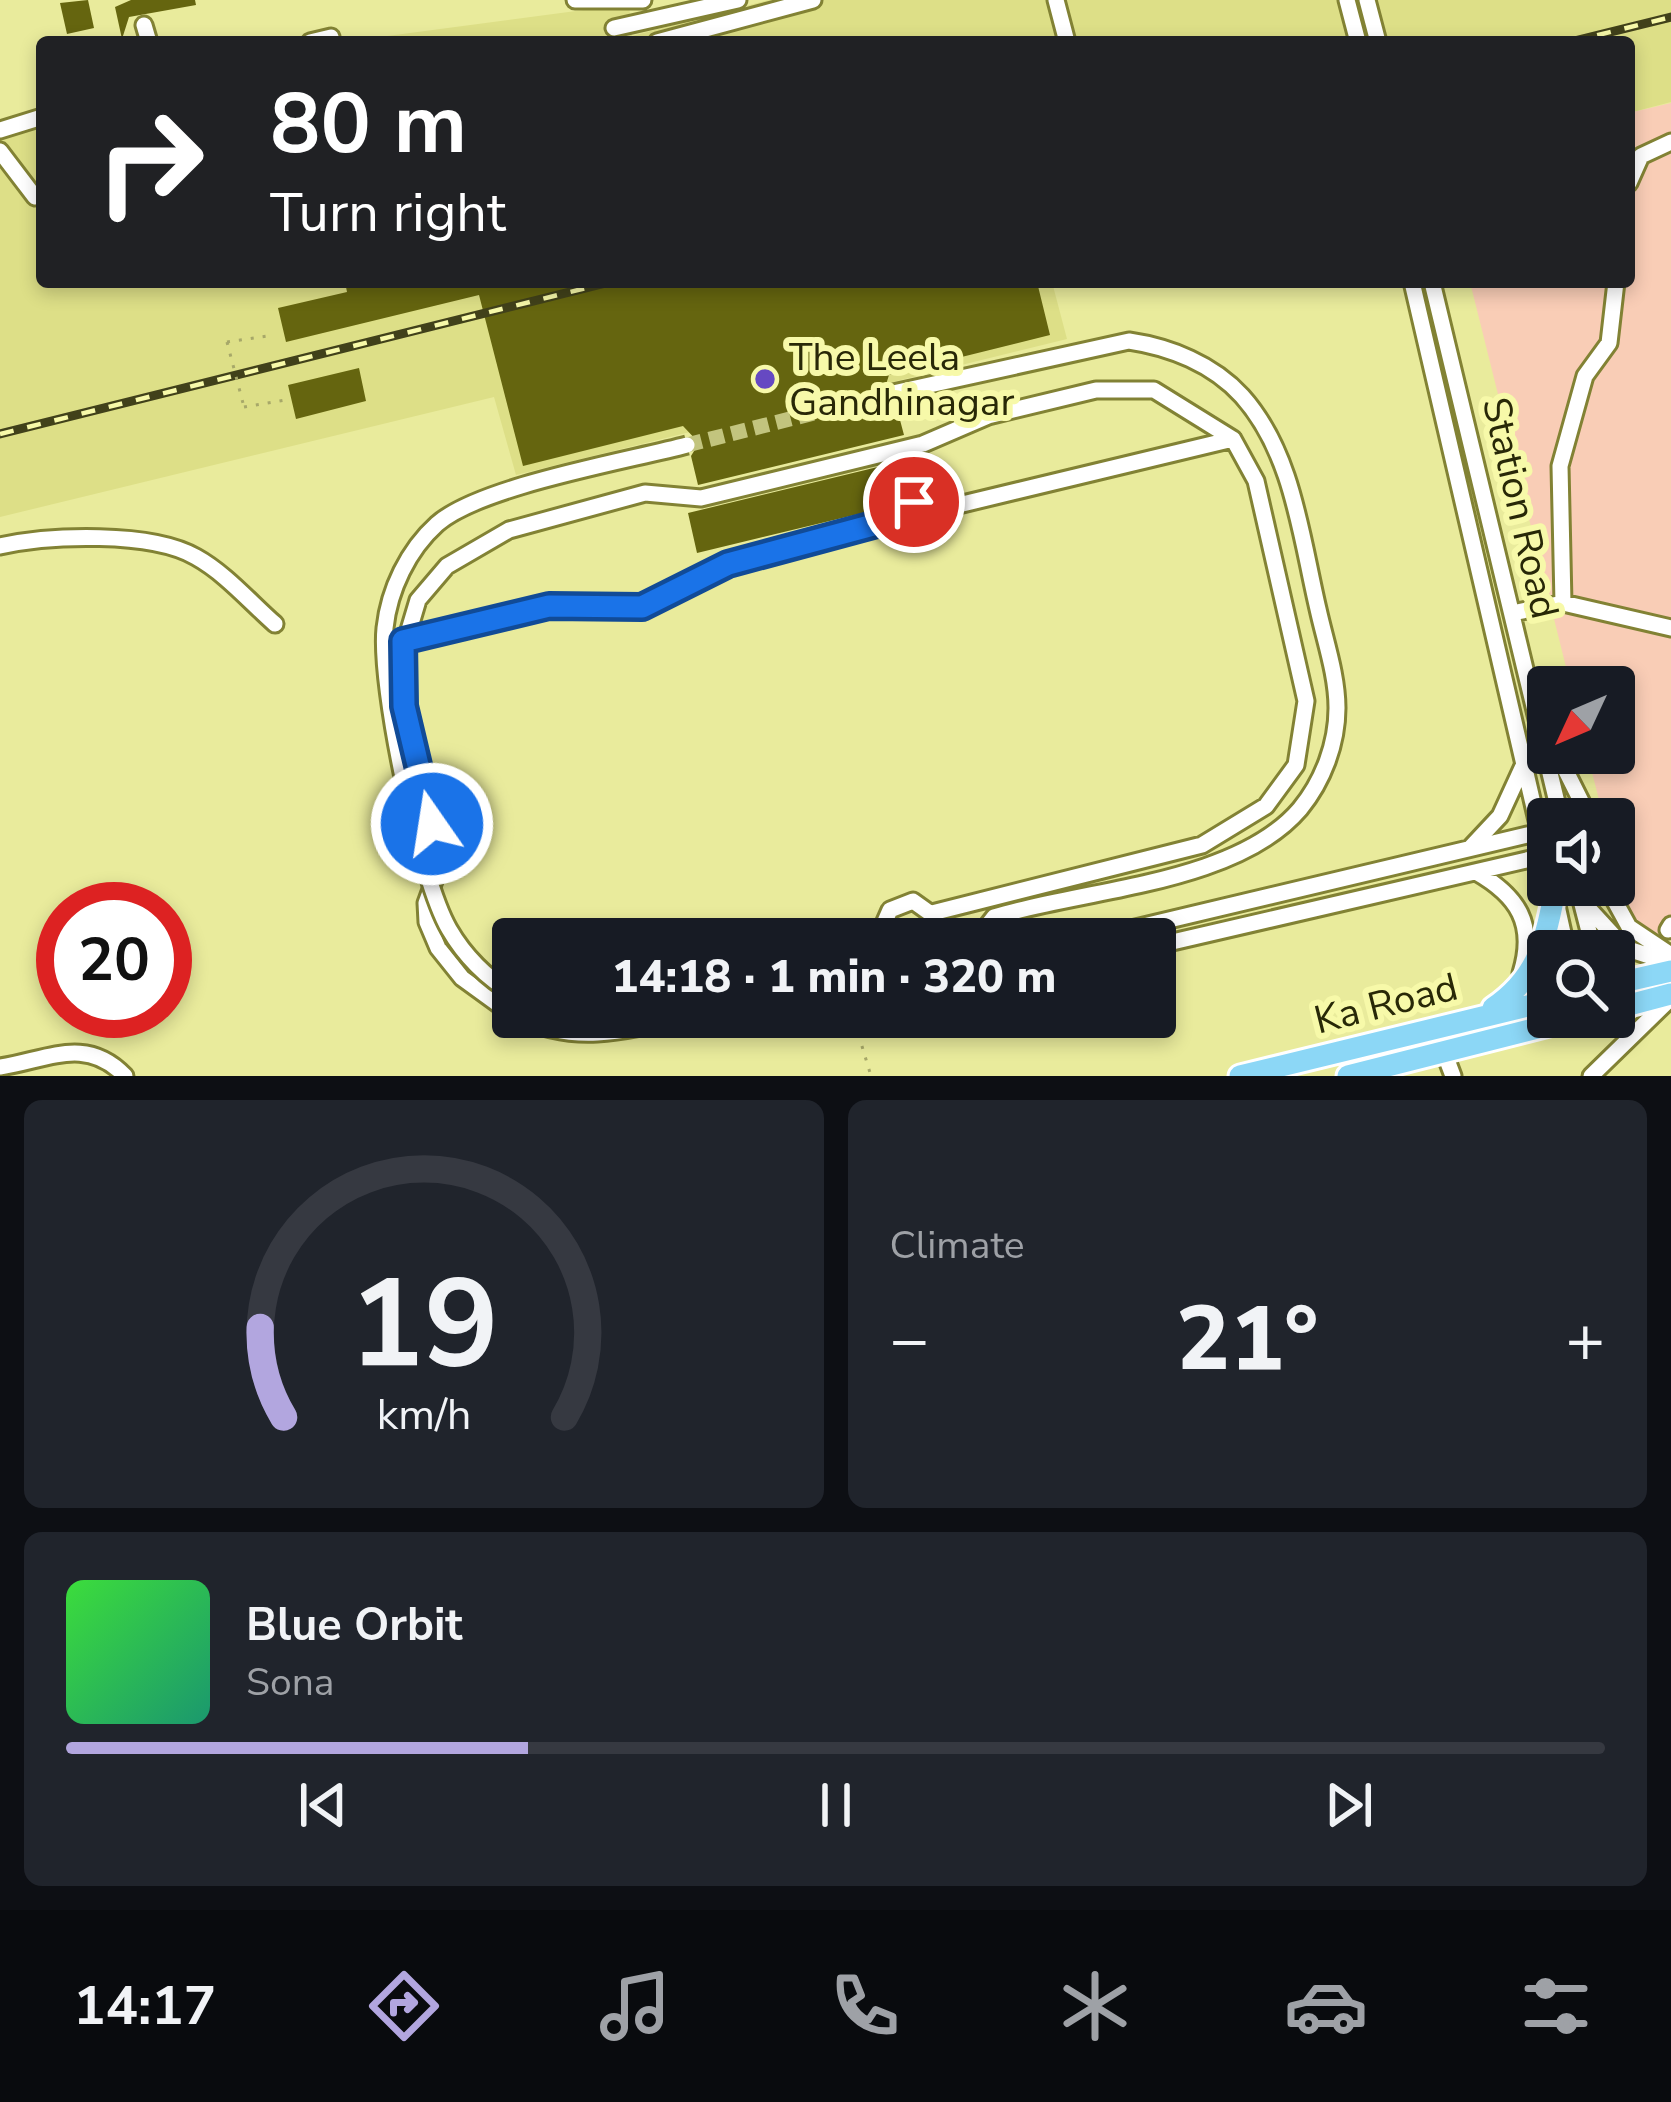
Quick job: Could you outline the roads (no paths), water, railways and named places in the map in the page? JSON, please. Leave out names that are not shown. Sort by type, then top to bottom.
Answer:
[{"type":"main road","points":[[1478,1018],[1515,993],[1540,955],[1550,906]]},
{"type":"main road","points":[[1635,976],[1671,963]]},
{"type":"main road","points":[[1635,1004],[1671,996]]},
{"type":"main road","name":"Ka Road","points":[[1240,1076],[1527,1005]]},
{"type":"main road","name":"Ka Road","points":[[1348,1076],[1527,1031]]},
{"type":"street","points":[[575,0],[643,0]]},
{"type":"street","points":[[611,2],[615,35],[738,0]]},
{"type":"street","points":[[679,36],[813,0]]},
{"type":"street","points":[[1056,0],[1065,36]]},
{"type":"street","points":[[1347,0],[1356,36]]},
{"type":"street","points":[[1367,0],[1376,36]]},
{"type":"street","points":[[0,130],[36,119]]},
{"type":"street","points":[[1635,170],[1641,156],[1671,142]]},
{"type":"street","points":[[0,151],[35,197]]},
{"type":"street","points":[[1413,288],[1534,798]]},
{"type":"street","name":"Station Road","points":[[1433,288],[1527,670]]},
{"type":"street","points":[[1563,603],[1560,466],[1585,376],[1609,343],[1615,288]]},
{"type":"street","points":[[893,393],[1129,341],[1160,346],[1200,364],[1239,392],[1284,469],[1336,689],[1335,729],[1319,782],[1300,809],[1268,837],[1218,861],[995,918]]},
{"type":"street","points":[[492,1000],[462,978],[438,948],[427,922],[426,903],[441,862],[404,706],[403,641],[418,600],[468,550],[509,530],[645,493],[701,498],[923,444],[988,416],[1120,387],[1154,390],[1188,406],[1233,439],[1256,481],[1306,700],[1303,743],[1283,787],[1246,823],[1202,845],[932,913],[913,901],[896,904],[885,918]]},
{"type":"street","points":[[403,641],[549,606],[642,607],[728,564],[899,518],[909,502],[925,513],[1233,439]]},
{"type":"street","points":[[492,974],[460,946],[429,878],[388,689],[386,623],[398,577],[416,547],[458,510],[687,445]]},
{"type":"street","points":[[0,546],[61,536],[176,548],[212,568],[275,624]]},
{"type":"street","points":[[1512,613],[1563,603],[1671,628]]},
{"type":"street","points":[[1468,849],[1500,816],[1524,764]]},
{"type":"street","points":[[1176,918],[1527,835]]},
{"type":"street","points":[[1176,941],[1527,863]]},
{"type":"street","points":[[1476,872],[1510,893],[1523,915],[1527,946],[1515,993]]},
{"type":"street","points":[[1590,906],[1625,948],[1671,963]]},
{"type":"street","points":[[1615,906],[1620,917],[1671,963]]},
{"type":"street","points":[[932,913],[932,918]]},
{"type":"street","points":[[1591,1076],[1671,996]]},
{"type":"street","points":[[0,1066],[72,1051],[103,1058],[125,1076]]},
{"type":"street","points":[[1444,1052],[1453,1076]]},
{"type":"tunnel","points":[[687,445],[893,393]]},
{"type":"railway","points":[[1594,36],[1671,17]]},
{"type":"railway","points":[[0,434],[586,288]]},
{"type":"place","name":"The Leela Gandhinagar","points":[[765,379]]}]
